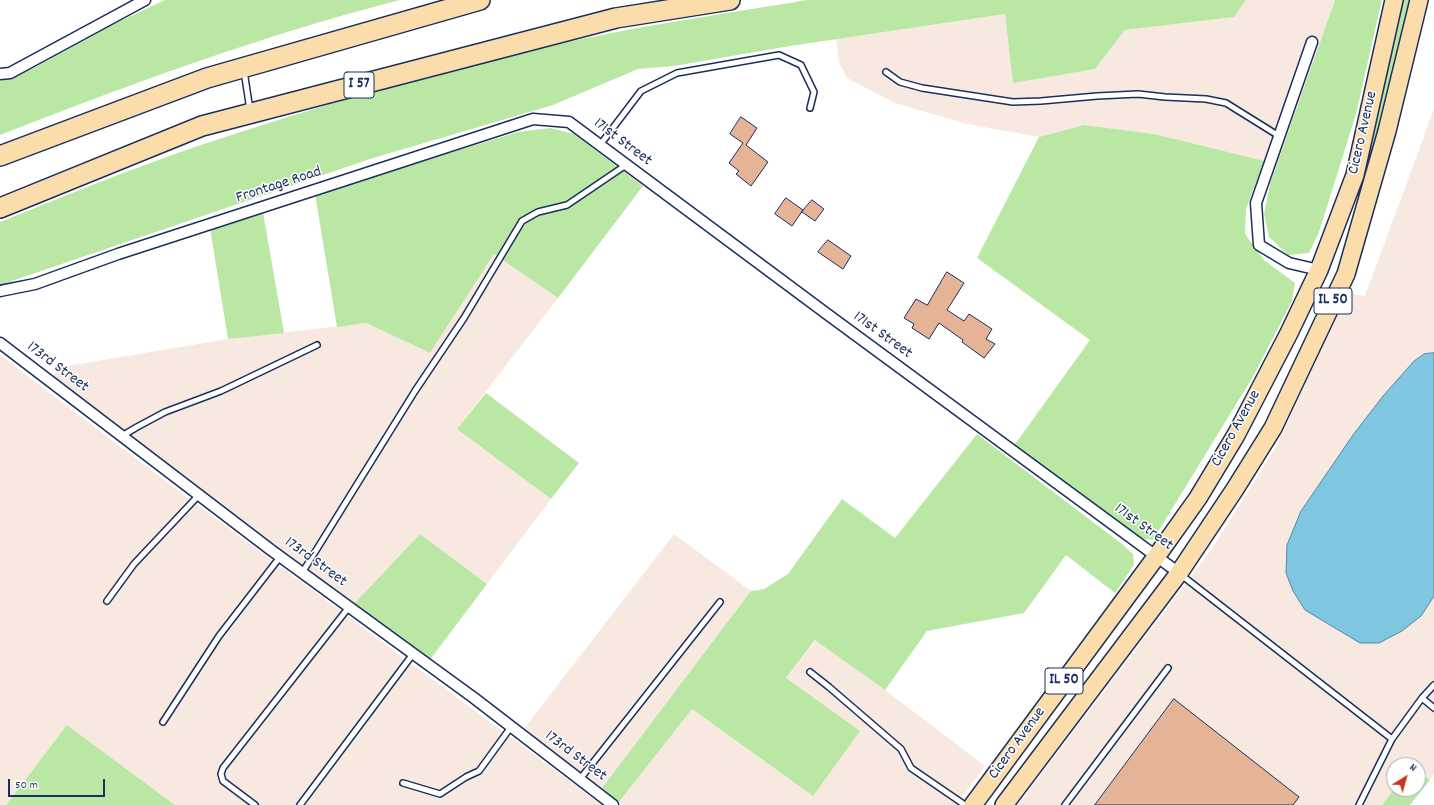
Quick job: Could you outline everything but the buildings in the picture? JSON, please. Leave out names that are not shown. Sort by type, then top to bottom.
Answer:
[{"type":"highway","points":[[0,156],[207,78],[480,0]]},
{"type":"highway","name":"I 57","points":[[0,208],[202,126],[616,18],[730,0]]},
{"type":"main road","name":"Cicero Avenue","points":[[972,805],[1198,498],[1236,435],[1289,333],[1319,270],[1355,175],[1394,0]]},
{"type":"main road","name":"Cicero Avenue","points":[[1004,805],[1178,573],[1235,489],[1273,428],[1346,274],[1386,131],[1419,0]]},
{"type":"street","points":[[0,74],[10,73],[145,0]]},
{"type":"street","points":[[1312,42],[1256,203],[1259,246],[1289,263],[1319,270]]},
{"type":"street","name":"Frontage Road","points":[[0,291],[35,284],[118,254],[533,119],[569,122]]},
{"type":"street","name":"171st Street","points":[[569,122],[1178,573]]},
{"type":"street","name":"173rd Street","points":[[0,343],[199,495],[511,727],[613,805]]},
{"type":"lane","points":[[600,145],[641,91],[677,74],[779,55],[801,65],[814,92],[810,108]]},
{"type":"lane","points":[[243,68],[250,114]]},
{"type":"lane","points":[[886,72],[900,82],[922,88],[1014,102],[1041,102],[1097,96],[1138,94],[1206,99],[1226,103],[1279,136]]},
{"type":"lane","points":[[302,572],[416,391],[464,318],[522,221],[538,212],[567,205],[626,164]]},
{"type":"lane","points":[[122,436],[165,412],[220,391],[317,345]]},
{"type":"lane","points":[[107,601],[134,564],[199,495]]},
{"type":"lane","points":[[163,722],[219,636],[280,556]]},
{"type":"lane","points":[[1178,573],[1392,739]]},
{"type":"lane","points":[[580,779],[720,602]]},
{"type":"lane","points":[[254,805],[223,781],[221,774],[223,768],[349,607]]},
{"type":"lane","points":[[300,805],[413,654]]},
{"type":"lane","points":[[1065,805],[1168,668]]},
{"type":"lane","points":[[810,672],[901,749],[911,768],[965,805]]},
{"type":"lane","points":[[1359,805],[1392,739],[1422,698],[1434,685]]},
{"type":"lane","points":[[1422,698],[1434,708]]},
{"type":"lane","points":[[403,783],[440,794],[466,777],[479,772],[511,727]]},
{"type":"shaded area","points":[[1246,0],[1335,0],[1277,165],[1153,134],[1084,125],[1039,137],[967,124],[895,103],[847,78],[839,62],[836,39],[1005,14],[1014,82],[1095,69],[1125,30],[1234,17]]},
{"type":"shaded area","points":[[1434,109],[1434,774],[1430,780],[1426,777],[1426,757],[1386,757],[1386,797],[1388,797],[1382,805],[1018,805],[1211,550],[1276,447],[1348,293],[1365,296]]},
{"type":"shaded area","points":[[494,254],[558,298],[457,429],[551,499],[487,584],[420,534],[354,604],[52,377],[61,367],[228,339],[366,323],[430,353]]},
{"type":"shaded area","points":[[0,355],[180,492],[602,805],[175,805],[67,725],[6,805],[0,805]]},
{"type":"shaded area","points":[[674,534],[751,591],[602,788],[523,730]]},
{"type":"shaded area","points":[[816,640],[985,766],[956,805],[623,805],[619,802],[692,709],[813,796],[786,678]]},
{"type":"green space","points":[[165,0],[400,0],[248,45],[98,97],[0,135],[0,81],[34,68],[114,24]]},
{"type":"green space","points":[[807,0],[1246,0],[1234,17],[1125,30],[1095,69],[1013,83],[1005,14],[790,46],[674,66],[638,69],[553,105],[370,159],[0,285],[0,222],[100,182],[176,154],[332,104],[421,79],[554,45],[617,32]]},
{"type":"green space","points":[[1335,0],[1382,0],[1356,114],[1319,232],[1309,253],[1288,255],[1269,237],[1264,214],[1270,184]]},
{"type":"green space","points":[[1403,0],[1410,0],[1377,136],[1365,176],[1362,174]]},
{"type":"green space","points":[[1084,125],[1154,134],[1264,161],[1246,209],[1245,234],[1264,260],[1295,283],[1292,301],[1254,375],[1153,540],[1138,538],[1013,447],[1090,340],[977,258],[1039,137]]},
{"type":"green space","points":[[550,128],[574,134],[643,186],[558,298],[494,254],[430,353],[366,323],[337,327],[315,194],[518,132]]},
{"type":"green space","points":[[263,212],[284,333],[228,339],[210,228]]},
{"type":"green space","points":[[486,393],[579,463],[551,499],[457,429]]},
{"type":"green space","points":[[977,434],[1122,544],[1133,554],[1134,565],[1115,593],[1066,555],[1024,613],[927,631],[885,690],[815,640],[786,678],[860,731],[813,796],[692,709],[619,802],[602,788],[751,591],[764,589],[788,574],[842,499],[895,538]]},
{"type":"green space","points":[[420,534],[487,584],[429,661],[354,604]]},
{"type":"green space","points":[[67,725],[175,805],[6,805]]},
{"type":"green space","points":[[1426,777],[1430,780],[1426,785]]},
{"type":"green space","points":[[1388,797],[1416,797],[1410,805],[1382,805]]},
{"type":"water","points":[[1434,353],[1434,596],[1421,616],[1402,631],[1379,643],[1360,643],[1305,610],[1293,591],[1286,573],[1287,545],[1301,511],[1353,435],[1383,396],[1414,361],[1424,354]]}]
